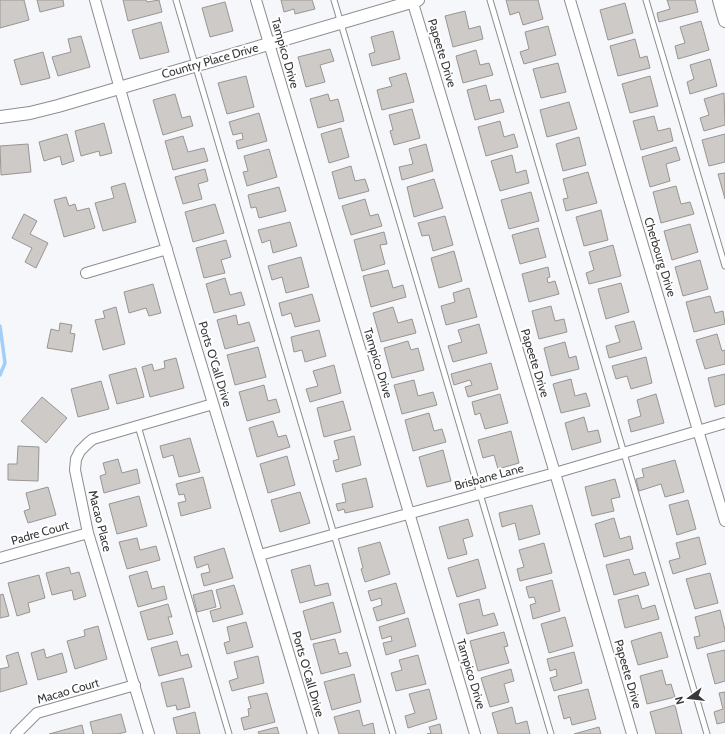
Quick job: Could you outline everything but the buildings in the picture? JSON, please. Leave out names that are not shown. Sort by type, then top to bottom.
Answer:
[{"type":"street","name":"Ports O'Call Drive","points":[[95,0],[119,88],[213,404],[260,555],[312,734]]},
{"type":"street","name":"Tampico Drive","points":[[256,0],[476,734]]},
{"type":"street","name":"Cherbourg Drive","points":[[570,0],[725,521]]},
{"type":"street","points":[[719,0],[725,21]]},
{"type":"street","name":"Country Place Drive","points":[[0,117],[30,113],[58,106],[414,1]]},
{"type":"street","name":"Papeete Drive","points":[[414,1],[632,734]]},
{"type":"street","points":[[86,273],[167,249]]},
{"type":"street","name":"Macao Place","points":[[149,734],[88,533],[76,470],[76,459],[80,451],[88,442],[213,404]]},
{"type":"street","name":"Brisbane Lane","points":[[260,555],[410,512],[555,473],[725,423]]},
{"type":"street","name":"Padre Court","points":[[0,558],[88,533]]},
{"type":"street","name":"Macao Court","points":[[16,734],[37,713],[135,685]]},
{"type":"lane","points":[[176,0],[393,734]]},
{"type":"lane","points":[[334,0],[551,734]]},
{"type":"lane","points":[[490,0],[707,734]]},
{"type":"lane","points":[[646,0],[725,266]]},
{"type":"lane","points":[[138,426],[229,734]]},
{"type":"waterway","points":[[0,326],[5,363],[0,375]]}]
